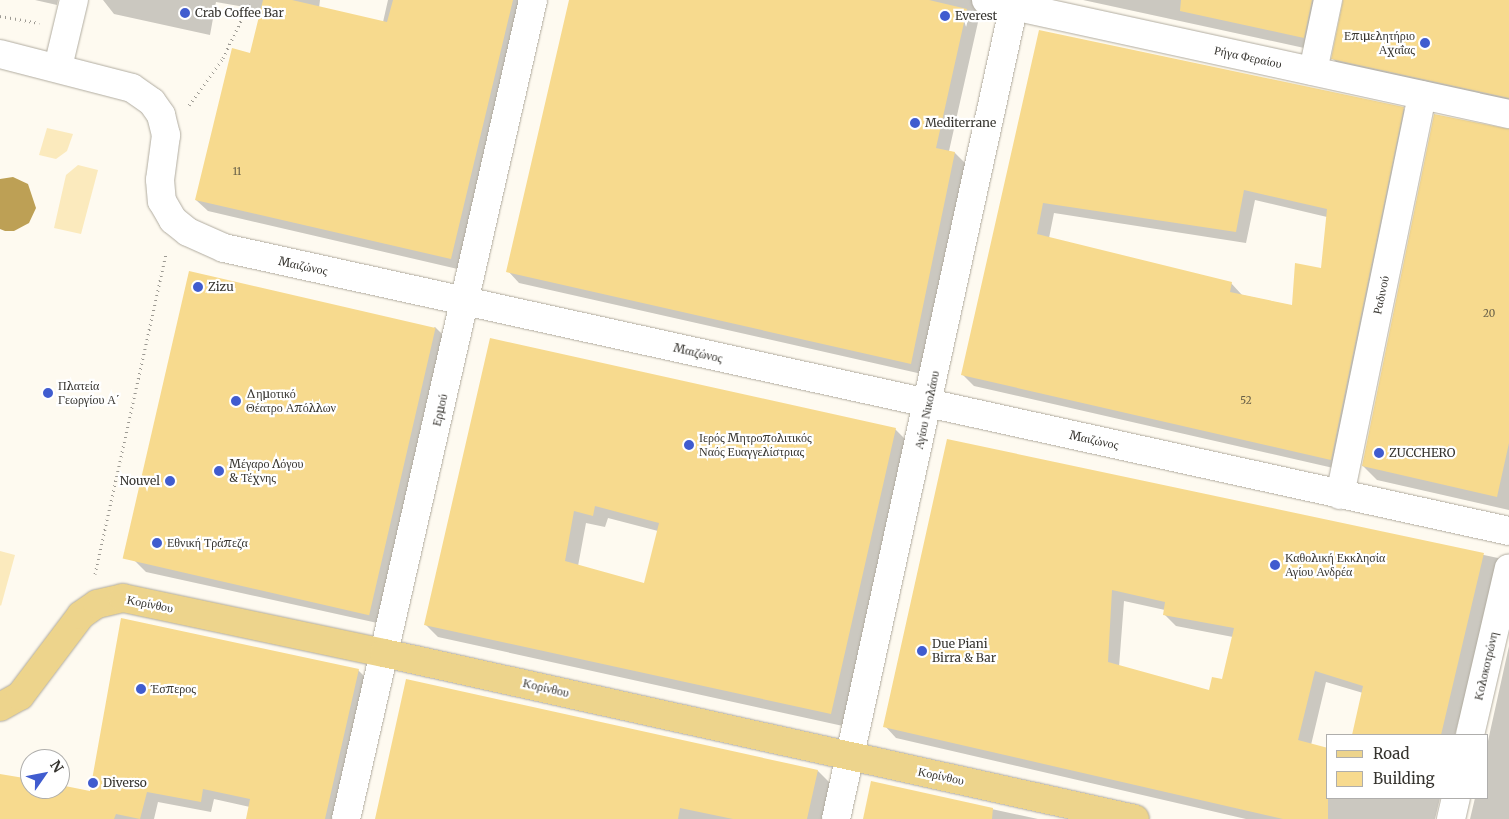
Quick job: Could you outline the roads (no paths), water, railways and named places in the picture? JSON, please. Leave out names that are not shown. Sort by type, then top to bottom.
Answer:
[{"type":"main road","name":"Κορίνθου","points":[[0,707],[20,696],[86,611],[106,601],[122,598],[384,652],[1135,819]]},
{"type":"street","points":[[58,67],[74,0]]},
{"type":"street","name":"Ερμού","points":[[346,819],[533,0]]},
{"type":"street","name":"Ρήγα Φεραίου","points":[[986,0],[1014,3],[1509,114]]},
{"type":"street","points":[[1313,71],[1328,0]]},
{"type":"street","name":"Αγίου Νικολάου","points":[[836,819],[1014,3]]},
{"type":"street","name":"Μαιζώνος","points":[[0,54],[58,67],[132,88],[152,102],[161,115],[166,136],[160,180],[162,201],[173,220],[202,240],[224,248],[1509,531]]},
{"type":"street","name":"Ραδινού","points":[[1340,495],[1422,95]]},
{"type":"street","name":"Κολοκοτρώνη","points":[[1470,734],[1509,568]]},
{"type":"street","points":[[1451,819],[1456,799]]},
{"type":"place","name":"Crab Coffee Bar","points":[[185,13]]},
{"type":"place","name":"Everest","points":[[945,16]]},
{"type":"place","name":"Επιμελητήριο Αχαΐας","points":[[1425,43]]},
{"type":"place","name":"Mediterrane","points":[[915,123]]},
{"type":"place","name":"Zizu","points":[[198,287]]},
{"type":"place","name":"Πλατεία Γεωργίου Α΄","points":[[48,393]]},
{"type":"place","name":"Δημοτικό Θέατρο Απόλλων","points":[[236,401]]},
{"type":"place","name":"Ιερός Μητροπολιτικός Ναός Ευαγγελίστριας","points":[[689,445]]},
{"type":"place","name":"ZUCCHERO","points":[[1379,453]]},
{"type":"place","name":"Μέγαρο Λόγου & Τέχνης","points":[[219,471]]},
{"type":"place","name":"Nouvel","points":[[170,481]]},
{"type":"place","name":"Εθνική Τράπεζα","points":[[157,543]]},
{"type":"place","name":"Καθολική Εκκλησία Αγίου Ανδρέα","points":[[1275,565]]},
{"type":"place","name":"Due Piani Birra & Bar","points":[[922,651]]},
{"type":"place","name":"Έσπερος","points":[[141,689]]},
{"type":"place","name":"Diverso","points":[[93,783]]}]
